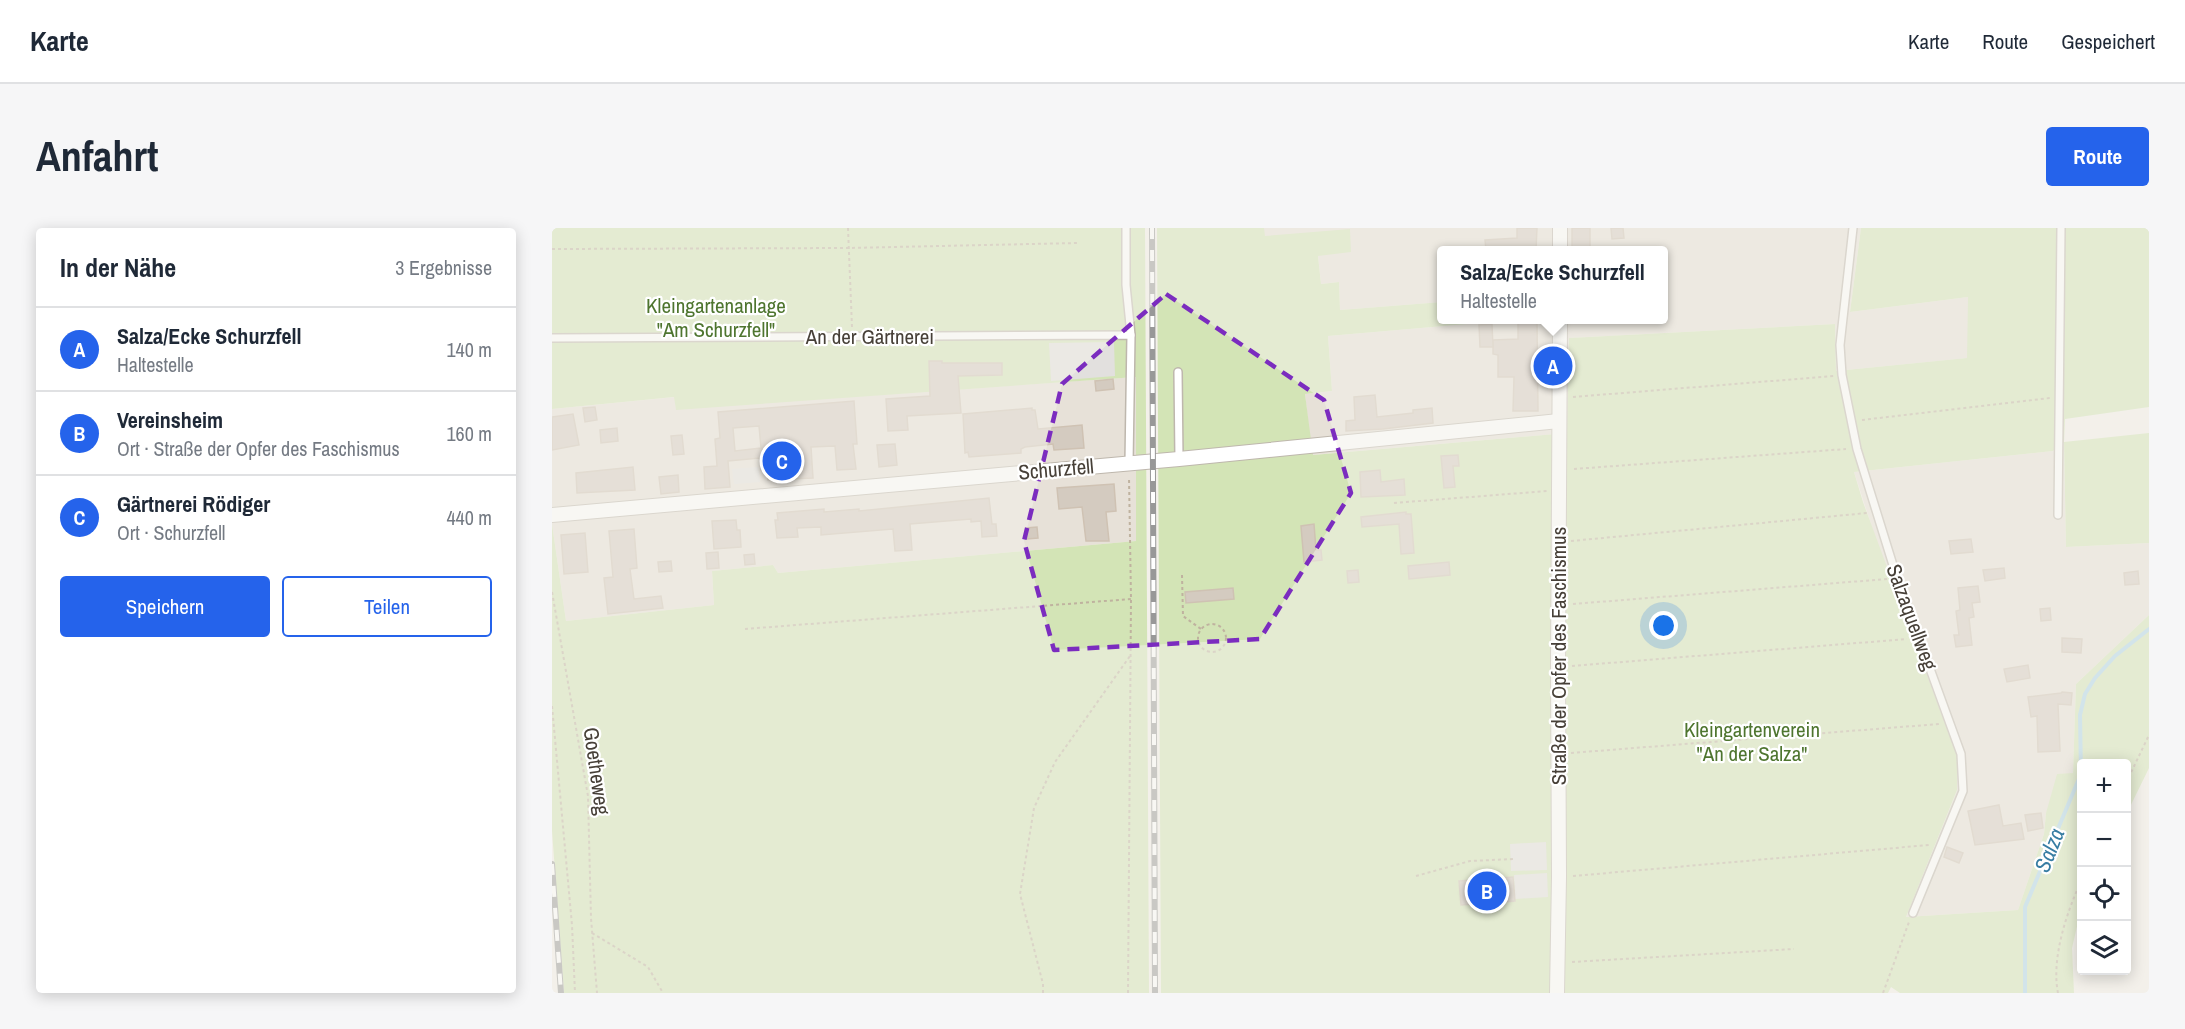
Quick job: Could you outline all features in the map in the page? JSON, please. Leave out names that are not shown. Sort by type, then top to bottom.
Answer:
[{"type":"street","points":[[1560,228],[1560,246]]},
{"type":"street","name":"Straße der Opfer des Faschismus","points":[[1557,993],[1560,324]]},
{"type":"street","name":"Schurzfell","points":[[552,516],[1179,459],[1559,421]]},
{"type":"lane","points":[[1126,228],[1126,285],[1131,335],[1129,463]]},
{"type":"lane","name":"Salzaquellweg","points":[[1853,228],[1840,345],[1842,375],[1857,449],[1897,578],[1961,754],[1963,790],[1912,913]]},
{"type":"lane","points":[[2058,515],[2061,228]]},
{"type":"lane","name":"An der Gärtnerei","points":[[552,338],[1131,335]]},
{"type":"lane","points":[[1178,372],[1179,459]]},
{"type":"path","points":[[848,228],[852,336]]},
{"type":"path","points":[[552,249],[848,248],[1077,243]]},
{"type":"path","points":[[1560,398],[1842,375]]},
{"type":"path","points":[[1852,422],[2059,397]]},
{"type":"path","points":[[1559,471],[1857,449]]},
{"type":"path","points":[[1128,993],[1131,599],[1129,463]]},
{"type":"path","points":[[1394,503],[1559,490]]},
{"type":"path","points":[[1558,542],[1876,513]]},
{"type":"path","points":[[1182,575],[1183,616],[1201,629]]},
{"type":"path","points":[[1558,605],[1897,578]]},
{"type":"path","name":"Goetheweg","points":[[552,591],[588,796],[592,933],[597,993]]},
{"type":"path","points":[[746,629],[1131,599]]},
{"type":"path","points":[[1209,624],[1219,626],[1227,637],[1224,646],[1216,651],[1204,649],[1198,638],[1201,629],[1209,624]]},
{"type":"path","points":[[1558,667],[1919,638]]},
{"type":"path","points":[[1043,993],[1043,984],[1020,894],[1034,808],[1055,762],[1130,656]]},
{"type":"path","points":[[552,706],[573,925],[576,993]]},
{"type":"path","points":[[1558,754],[1951,723]]},
{"type":"path","points":[[2131,774],[2149,735]]},
{"type":"path","points":[[1559,877],[1941,844]]},
{"type":"path","points":[[1416,876],[1470,861],[1514,859]]},
{"type":"path","points":[[2058,993],[2056,985],[2059,950],[2070,904],[2077,889]]},
{"type":"path","points":[[1883,993],[1912,913]]},
{"type":"path","points":[[592,933],[648,967],[663,993]]},
{"type":"path","points":[[1557,962],[1794,949]]},
{"type":"highlighted area","points":[[1166,294],[1324,400],[1351,493],[1260,639],[1054,650],[1024,541],[1062,384]]},
{"type":"shaded area","points":[[1264,228],[1861,228],[1850,312],[1968,297],[1968,358],[1836,371],[1835,324],[1569,338],[1568,433],[1312,455],[1305,394],[1332,391],[1328,336],[1468,324],[1668,324],[1668,246],[1437,246],[1437,302],[1340,310],[1339,282],[1321,284],[1318,255],[1264,236]]},
{"type":"shaded area","points":[[1114,342],[1115,376],[1051,381],[1049,343]]},
{"type":"shaded area","points":[[1136,377],[1136,541],[778,573],[773,565],[712,571],[714,605],[566,621],[552,524],[552,409],[675,397],[676,409]]},
{"type":"shaded area","points":[[2064,442],[2066,547],[2149,543],[2149,615],[2076,684],[2073,773],[2046,813],[2044,834],[2018,910],[1906,917],[1957,790],[1854,472],[2053,451]]},
{"type":"shaded area","points":[[758,467],[760,482],[734,484],[732,469]]},
{"type":"shaded area","points":[[1546,842],[1547,870],[1511,871],[1510,844]]},
{"type":"shaded area","points":[[1547,873],[1548,897],[1515,899],[1514,875]]},
{"type":"green space","name":"Kleingartenanlage \"Am Schurzfell\"","points":[[552,228],[1145,228],[1149,993],[564,993],[552,831],[552,524],[566,621],[714,605],[712,571],[773,565],[778,573],[1136,541],[1136,377],[676,410],[674,397],[552,409]]},
{"type":"green space","name":"Kleingartenverein \"An der Salza\"","points":[[1157,228],[1264,228],[1265,236],[1350,229],[1351,252],[1318,256],[1321,284],[1339,282],[1340,310],[1437,302],[1437,324],[1468,324],[1328,336],[1332,391],[1305,394],[1313,455],[1567,433],[1569,338],[1835,324],[1836,371],[1967,358],[1968,297],[1850,312],[1861,228],[2149,228],[2149,407],[2065,419],[2064,442],[2149,433],[2149,543],[2066,547],[2064,443],[2053,451],[1854,472],[1957,756],[1957,790],[1906,917],[2018,910],[2044,834],[2046,813],[2057,774],[2073,773],[2076,684],[2149,615],[2149,768],[2131,805],[2131,759],[2077,759],[2077,926],[2072,948],[2074,993],[1900,993],[1891,987],[1888,993],[1161,993]]},
{"type":"building","points":[[1517,228],[1537,228],[1536,246],[1486,246],[1485,240],[1517,238]]},
{"type":"building","points":[[1572,228],[1590,228],[1590,246],[1572,246]]},
{"type":"building","points":[[1611,228],[1623,228],[1624,238],[1612,239]]},
{"type":"building","points":[[1492,324],[1493,347],[1480,347],[1479,325]]},
{"type":"building","points":[[1518,324],[1537,324],[1538,411],[1513,411],[1514,377],[1498,377],[1498,355],[1493,354],[1493,340],[1518,339]]},
{"type":"building","points":[[929,361],[1002,363],[1002,375],[958,376],[961,413],[907,416],[908,430],[888,431],[886,399],[930,396]]},
{"type":"building","points":[[1113,379],[1114,389],[1096,391],[1095,381]]},
{"type":"building","points":[[1375,395],[1377,417],[1413,413],[1413,410],[1432,408],[1433,423],[1346,431],[1346,421],[1355,420],[1354,397]]},
{"type":"building","points":[[854,401],[857,444],[853,444],[856,469],[837,470],[835,446],[811,447],[813,478],[768,480],[767,469],[761,470],[760,458],[728,461],[730,487],[705,489],[704,467],[717,466],[715,439],[720,438],[718,412]],"holes":[[[759,426],[761,448],[735,451],[733,428]]]},
{"type":"building","points":[[595,407],[597,420],[585,422],[583,408]]},
{"type":"building","points":[[1032,408],[1035,410],[1038,429],[1082,425],[1084,448],[1054,450],[1053,444],[1025,447],[1021,449],[1021,453],[969,457],[968,452],[965,453],[963,414]]},
{"type":"building","points":[[573,414],[579,445],[552,450],[552,417]]},
{"type":"building","points":[[617,428],[618,441],[601,443],[600,430]]},
{"type":"building","points":[[682,435],[684,454],[673,455],[671,436]]},
{"type":"building","points":[[895,444],[897,465],[879,467],[877,445]]},
{"type":"building","points":[[1458,455],[1459,466],[1453,466],[1455,487],[1444,488],[1441,456]]},
{"type":"building","points":[[633,467],[635,490],[577,493],[576,473]]},
{"type":"building","points":[[1380,470],[1381,482],[1404,479],[1405,495],[1361,497],[1360,472]]},
{"type":"building","points":[[678,475],[679,492],[661,494],[659,477]]},
{"type":"building","points":[[1114,484],[1116,511],[1106,512],[1109,541],[1086,541],[1082,507],[1059,509],[1057,488]]},
{"type":"building","points":[[989,498],[992,524],[996,524],[997,536],[982,537],[981,521],[971,522],[971,519],[910,524],[912,550],[895,551],[893,529],[821,535],[821,527],[797,528],[798,537],[777,538],[775,520],[778,520],[777,513],[824,509],[824,512],[859,509],[859,511]]},
{"type":"building","points":[[1406,512],[1406,514],[1411,514],[1414,553],[1401,554],[1399,524],[1362,527],[1361,517]]},
{"type":"building","points":[[736,520],[737,530],[740,530],[741,547],[714,549],[712,521]]},
{"type":"building","points":[[1314,524],[1316,550],[1321,550],[1322,560],[1304,562],[1301,526]]},
{"type":"building","points":[[1037,527],[1038,538],[1027,539],[1026,528]]},
{"type":"building","points":[[634,529],[637,568],[630,569],[634,599],[661,596],[663,608],[608,614],[604,578],[613,577],[609,531]]},
{"type":"building","points":[[585,533],[588,572],[564,574],[561,535]]},
{"type":"building","points":[[1971,539],[1973,552],[1951,554],[1949,541]]},
{"type":"building","points":[[718,552],[719,568],[707,569],[706,553]]},
{"type":"building","points":[[754,554],[755,564],[745,565],[744,555]]},
{"type":"building","points":[[671,561],[672,571],[659,572],[658,562]]},
{"type":"building","points":[[1449,562],[1450,575],[1409,579],[1408,566]]},
{"type":"building","points":[[2004,568],[2005,578],[1985,581],[1983,570]]},
{"type":"building","points":[[1358,570],[1359,582],[1348,583],[1347,571]]},
{"type":"building","points":[[2138,571],[2139,584],[2125,585],[2124,573]]},
{"type":"building","points":[[1978,586],[1980,602],[1972,603],[1974,617],[1969,618],[1972,645],[1956,647],[1954,635],[1959,635],[1956,611],[1960,610],[1958,588]]},
{"type":"building","points":[[1233,588],[1234,599],[1186,603],[1185,592]]},
{"type":"building","points":[[2050,608],[2051,620],[2041,621],[2040,609]]},
{"type":"building","points":[[2062,638],[2082,639],[2081,653],[2062,652]]},
{"type":"building","points":[[2028,665],[2030,678],[2007,682],[2004,669]]},
{"type":"building","points":[[2062,692],[2072,693],[2071,705],[2058,704],[2060,751],[2038,752],[2037,716],[2031,717],[2028,697]]},
{"type":"building","points":[[1999,805],[2003,826],[2021,823],[2024,839],[1975,845],[1968,811]]},
{"type":"building","points":[[2041,813],[2043,828],[2028,831],[2025,815]]},
{"type":"building","points":[[1947,847],[1963,853],[1959,863],[1944,857]]},
{"type":"building","points":[[1513,877],[1515,901],[1461,905],[1459,881]]},
{"type":"waterway","name":"Salza","points":[[2025,993],[2025,907],[2081,774],[2080,715],[2085,694],[2095,678],[2115,656],[2149,629]]},
{"type":"railway","points":[[1152,228],[1155,993]]},
{"type":"railway","points":[[552,864],[561,993]]},
{"type":"place","name":"Salza/Ecke Schurzfell","points":[[1553,366]]},
{"type":"place","name":"Gärtnerei Rödiger","points":[[782,461]]},
{"type":"place","name":"Vereinsheim","points":[[1487,891]]}]
